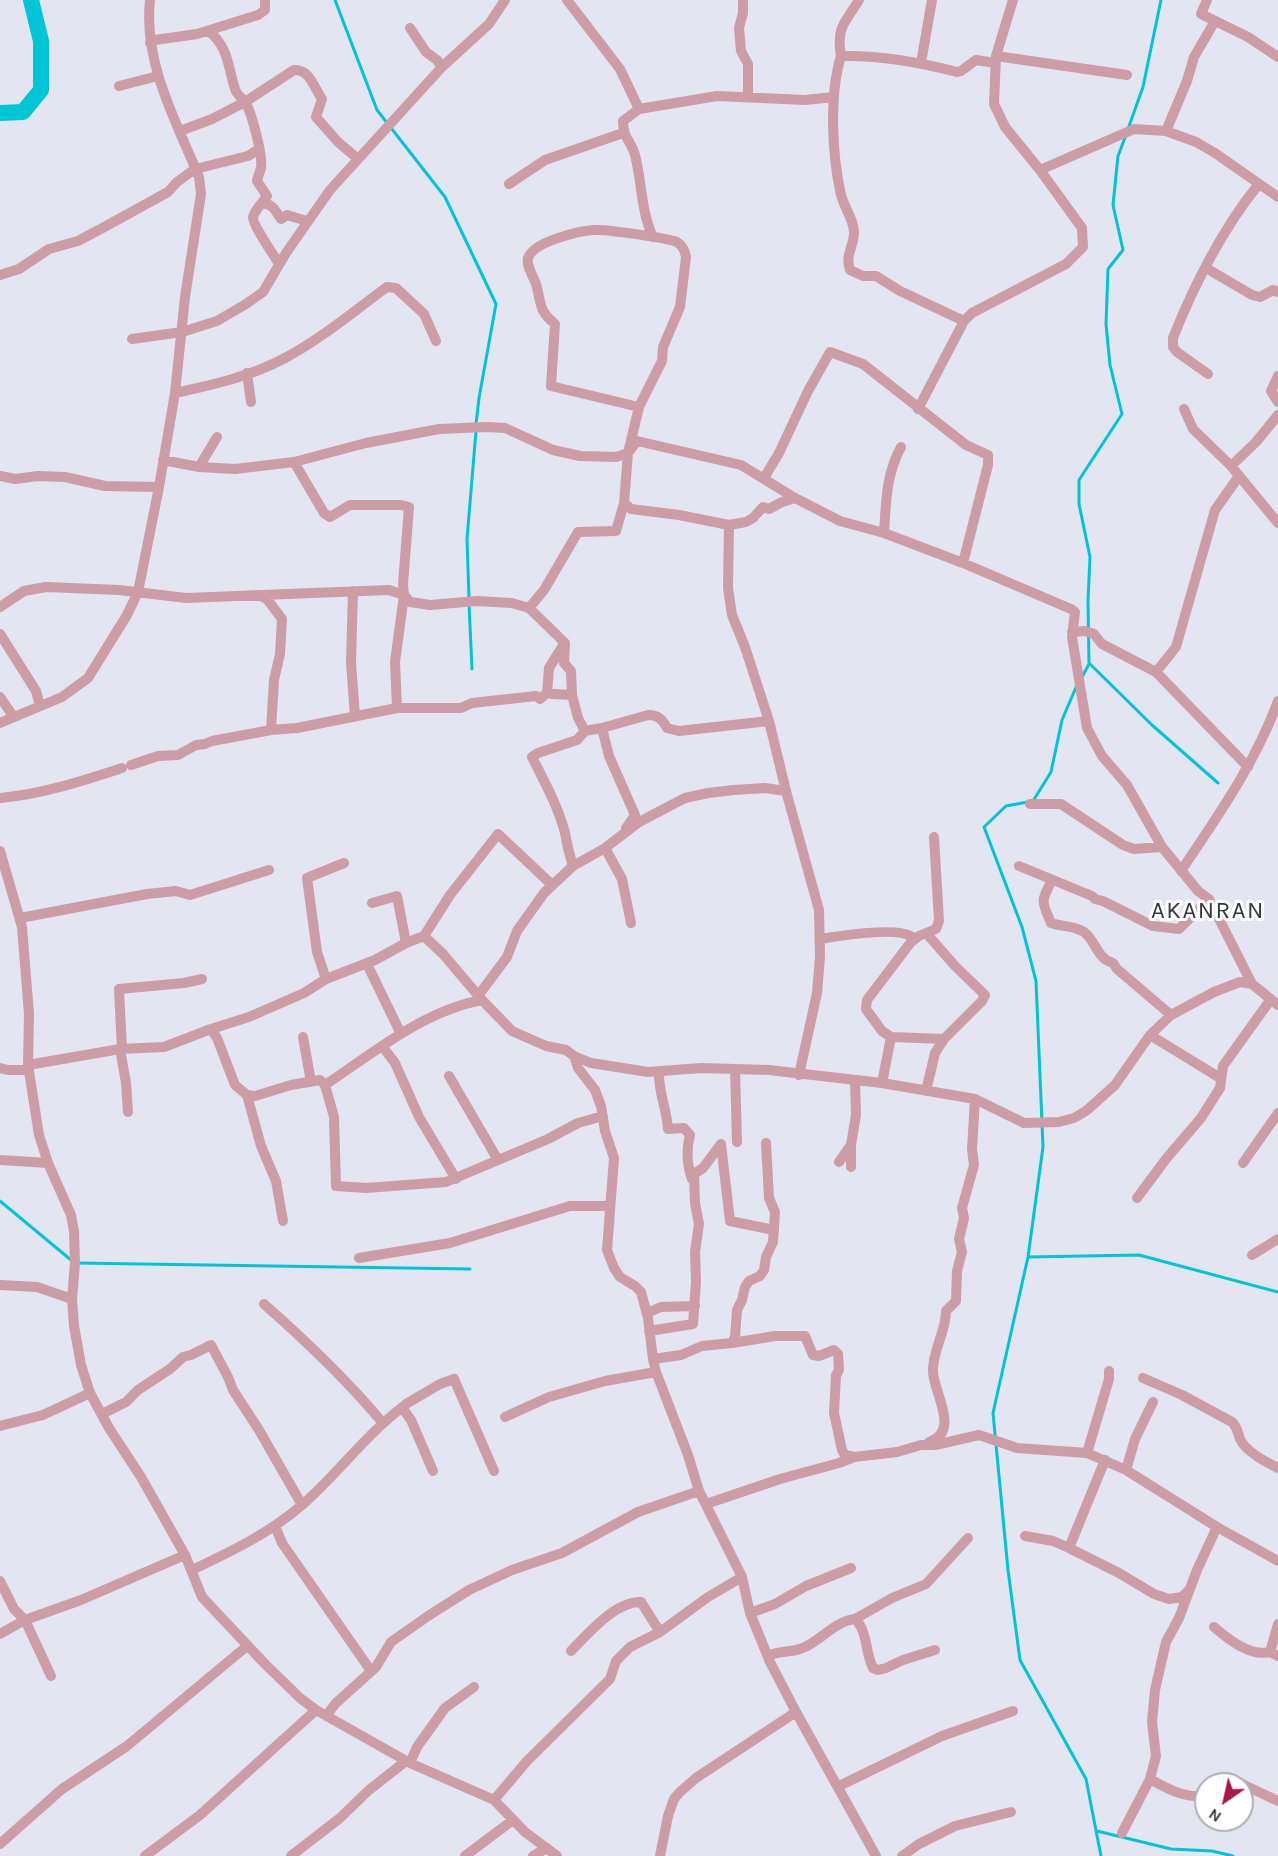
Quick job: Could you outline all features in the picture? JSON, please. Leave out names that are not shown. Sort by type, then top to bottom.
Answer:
[{"type":"street","points":[[0,723],[62,697],[88,678],[128,615],[138,592],[176,393],[185,297],[201,194],[195,169],[159,76],[150,43],[148,16],[150,0]]},
{"type":"street","points":[[150,43],[154,40],[207,31],[258,15],[265,10],[265,0]]},
{"type":"street","points":[[132,339],[182,332],[218,321],[263,292],[279,264],[330,190],[442,67],[489,24],[505,0]]},
{"type":"street","points":[[567,0],[620,69],[639,109]]},
{"type":"street","points":[[743,0],[744,13],[739,28],[741,51],[748,64],[748,97]]},
{"type":"street","points":[[859,0],[844,21],[840,31],[841,56],[835,74],[834,97],[834,136],[841,194],[854,233],[847,260],[850,270],[863,276],[876,276],[900,291],[964,321]]},
{"type":"street","points":[[921,63],[932,0]]},
{"type":"street","points":[[918,409],[964,321],[972,313],[1066,264],[1083,247],[1082,228],[1005,127],[994,104],[995,60],[1013,0]]},
{"type":"street","points":[[1207,0],[1201,14],[1248,37],[1278,57]]},
{"type":"street","points":[[1166,131],[1187,81],[1194,57],[1215,21]]},
{"type":"street","points":[[410,28],[426,52],[442,67]]},
{"type":"street","points":[[207,31],[220,41],[235,90],[238,96],[246,102],[259,149],[261,168],[257,181],[267,196],[252,220],[279,264]]},
{"type":"street","points":[[841,56],[921,63],[957,72],[976,60],[995,60],[1127,75]]},
{"type":"street","points":[[180,131],[212,119],[246,102],[294,70],[301,70],[307,74],[322,99],[316,117],[358,159]]},
{"type":"street","points":[[119,87],[159,76]]},
{"type":"street","points":[[650,235],[635,155],[623,133],[622,121],[639,109],[717,96],[805,100],[834,97]]},
{"type":"street","points":[[1040,170],[1134,129],[1166,131],[1196,142],[1215,153],[1278,197]]},
{"type":"street","points":[[509,184],[545,160],[623,133]]},
{"type":"street","points":[[0,275],[19,269],[49,249],[78,241],[108,225],[168,192],[195,169],[248,156],[259,149]]},
{"type":"street","points":[[1208,374],[1177,352],[1172,342],[1195,287],[1240,208],[1259,184]]},
{"type":"street","points":[[262,203],[268,203],[281,219],[287,215],[307,222]]},
{"type":"street","points":[[529,608],[544,590],[578,532],[615,531],[624,503],[628,453],[639,407],[662,361],[663,347],[680,307],[685,268],[685,250],[677,242],[650,235],[594,230],[565,236],[535,248],[528,258],[528,265],[536,282],[543,314],[555,324],[552,386],[639,407]]},
{"type":"street","points":[[1206,268],[1251,295],[1260,297],[1273,290],[1278,292]]},
{"type":"street","points":[[176,393],[208,386],[284,359],[387,287],[396,288],[424,314],[436,341]]},
{"type":"street","points":[[764,478],[830,352],[863,364],[966,445],[988,455],[988,465],[963,563]]},
{"type":"street","points":[[247,373],[251,402]]},
{"type":"street","points":[[1278,376],[1271,391],[1278,402]]},
{"type":"street","points":[[1184,409],[1193,429],[1231,466],[1276,518]]},
{"type":"street","points":[[1231,466],[1256,442],[1278,415]]},
{"type":"street","points":[[163,460],[199,467],[235,469],[294,462],[366,443],[439,429],[486,427],[505,428],[553,450],[580,456],[616,457],[628,453],[637,441],[741,465],[795,498],[846,523],[885,533],[963,563],[1075,612],[1072,632],[1087,728],[1102,756],[1127,785],[1162,847],[1198,891],[1209,899],[1252,984],[1275,1002],[1223,1066],[1220,1088],[1200,1118],[1137,1198]]},
{"type":"street","points":[[199,467],[217,437]]},
{"type":"street","points":[[885,533],[887,487],[893,461],[902,447]]},
{"type":"street","points":[[294,462],[324,513],[330,517],[350,505],[409,507],[404,595],[395,662],[397,708]]},
{"type":"street","points":[[0,476],[15,479],[38,476],[65,477],[105,486],[159,487]]},
{"type":"street","points":[[1156,672],[1176,647],[1215,510],[1239,476]]},
{"type":"street","points":[[624,503],[631,509],[679,515],[729,525],[746,522],[763,507],[769,509],[795,498]]},
{"type":"street","points":[[729,525],[728,588],[732,615],[745,646],[769,721],[819,910],[817,993],[799,1075]]},
{"type":"street","points":[[0,607],[24,591],[46,587],[138,592],[186,598],[389,590],[404,595],[410,602],[430,605],[477,601],[512,603],[529,608],[565,643],[564,663],[571,671],[572,696],[578,718],[585,731]]},
{"type":"street","points":[[353,591],[351,663],[356,716]]},
{"type":"street","points":[[258,594],[267,599],[282,619],[280,654],[273,680],[271,730]]},
{"type":"street","points":[[1072,632],[1085,631],[1094,634],[1101,644],[1156,672],[1248,767]]},
{"type":"street","points":[[0,634],[36,691],[40,706]]},
{"type":"street","points":[[0,798],[64,787],[158,756],[178,754],[196,745],[271,730],[297,728],[397,708],[461,708],[472,703],[536,696],[540,699],[547,693],[549,668],[565,643]]},
{"type":"street","points":[[547,693],[572,696]]},
{"type":"street","points":[[0,697],[13,716]]},
{"type":"street","points":[[1181,871],[1248,767],[1270,723],[1278,701]]},
{"type":"street","points":[[573,866],[565,844],[565,833],[550,793],[532,757],[577,740],[585,731],[648,715],[655,715],[663,720],[667,728],[679,731],[769,721]]},
{"type":"street","points":[[602,728],[609,756],[635,815],[623,834]]},
{"type":"street","points":[[325,1085],[400,1034],[458,1005],[480,998],[507,957],[517,931],[544,893],[573,866],[605,848],[639,822],[685,798],[708,793],[765,788],[786,791]]},
{"type":"street","points":[[1030,804],[1061,804],[1123,845],[1134,849],[1162,847]]},
{"type":"street","points":[[0,1068],[29,1068],[121,1050],[164,1047],[249,1017],[304,993],[326,979],[367,963],[424,936],[450,895],[498,834],[550,882]]},
{"type":"street","points":[[934,837],[939,921],[936,929],[911,942],[867,1000],[866,1009],[882,1031],[891,1037],[944,1039]]},
{"type":"street","points":[[605,848],[622,879],[631,923]]},
{"type":"street","points":[[0,851],[6,886],[20,918],[27,973],[29,1068],[39,1135],[74,1231],[75,1263],[72,1299],[77,1346],[90,1393],[141,1476],[192,1570],[202,1597],[247,1646],[315,1710],[408,1762],[494,1800],[525,1832],[557,1856]]},
{"type":"street","points":[[326,979],[317,952],[307,878],[344,863]]},
{"type":"street","points":[[1019,866],[1092,896],[1153,926],[1179,929],[1209,899]]},
{"type":"street","points":[[20,918],[147,894],[176,891],[190,895],[270,870]]},
{"type":"street","points":[[1052,880],[1042,905],[1051,923],[1072,926],[1086,934],[1106,962],[1113,963],[1171,1015]]},
{"type":"street","points":[[372,903],[397,896],[406,943]]},
{"type":"street","points":[[820,939],[850,934],[891,932],[907,933],[912,937],[911,942]]},
{"type":"street","points":[[926,1091],[935,1053],[944,1039],[982,1001],[985,995],[927,934]]},
{"type":"street","points":[[424,936],[512,1031],[546,1046],[567,1050],[574,1056],[591,1063],[659,1072],[700,1068],[769,1070],[882,1083],[975,1099],[1024,1123],[1059,1122],[1074,1118],[1086,1111],[1115,1085],[1150,1035],[1171,1015],[1214,992],[1240,982],[1252,984]]},
{"type":"street","points":[[367,963],[400,1034]]},
{"type":"street","points":[[128,1112],[121,1050],[119,989],[184,983],[202,979]]},
{"type":"street","points":[[211,1029],[217,1038],[235,1085],[247,1095],[255,1096],[291,1085],[320,1080],[325,1085],[334,1118],[336,1186],[366,1188],[428,1185],[456,1179],[548,1139],[578,1123],[603,1116]]},
{"type":"street","points":[[1150,1035],[1220,1078]]},
{"type":"street","points":[[303,1037],[311,1082]]},
{"type":"street","points":[[882,1083],[891,1037]]},
{"type":"street","points":[[383,1047],[395,1063],[419,1117],[456,1179]]},
{"type":"street","points":[[574,1056],[578,1068],[595,1090],[614,1158],[607,1250],[620,1277],[641,1292],[647,1313],[656,1372],[688,1455],[699,1491],[742,1577],[750,1613],[768,1656],[796,1713],[876,1856]]},
{"type":"street","points":[[735,1069],[737,1142]]},
{"type":"street","points":[[659,1072],[658,1085],[667,1113],[668,1129],[684,1128],[690,1135],[687,1144],[688,1164],[695,1185]]},
{"type":"street","points":[[448,1076],[498,1160]]},
{"type":"street","points":[[851,1167],[851,1144],[856,1115],[855,1081]]},
{"type":"street","points":[[247,1095],[261,1146],[276,1181],[283,1221]]},
{"type":"street","points":[[653,1359],[681,1355],[702,1346],[775,1336],[805,1336],[813,1354],[819,1356],[834,1350],[836,1352],[838,1370],[834,1413],[845,1455],[897,1452],[936,1440],[944,1428],[944,1412],[932,1373],[935,1349],[946,1325],[946,1311],[956,1301],[957,1271],[962,1252],[959,1239],[964,1218],[962,1208],[974,1165],[972,1149],[975,1099]]},
{"type":"street","points":[[1243,1163],[1278,1115]]},
{"type":"street","points":[[732,1343],[735,1337],[737,1310],[745,1287],[749,1281],[760,1276],[764,1270],[766,1257],[773,1242],[775,1212],[769,1198],[766,1143]]},
{"type":"street","points":[[649,1331],[693,1324],[694,1252],[699,1224],[693,1174],[704,1168],[722,1144],[730,1221],[774,1230]]},
{"type":"street","points":[[840,1162],[851,1144]]},
{"type":"street","points":[[0,1160],[48,1163]]},
{"type":"street","points":[[359,1258],[450,1243],[570,1206],[610,1206]]},
{"type":"street","points":[[1252,1255],[1278,1239]]},
{"type":"street","points":[[0,1285],[37,1287],[72,1299]]},
{"type":"street","points":[[264,1304],[358,1393],[382,1422]]},
{"type":"street","points":[[647,1313],[661,1307],[695,1306]]},
{"type":"street","points":[[102,1414],[126,1402],[138,1390],[170,1370],[183,1357],[211,1345],[233,1390],[302,1505]]},
{"type":"street","points":[[1087,1453],[1109,1379],[1109,1371]]},
{"type":"street","points":[[505,1417],[549,1397],[605,1381],[656,1372]]},
{"type":"street","points":[[1143,1378],[1182,1395],[1232,1422],[1238,1428],[1240,1439],[1247,1448],[1276,1464]]},
{"type":"street","points":[[192,1570],[274,1526],[302,1505],[382,1422],[440,1384],[454,1379],[494,1471]]},
{"type":"street","points":[[0,1426],[43,1415],[90,1393]]},
{"type":"street","points":[[1126,1470],[1135,1439],[1153,1402]]},
{"type":"street","points":[[404,1406],[404,1412],[411,1420],[433,1471]]},
{"type":"street","points":[[921,1445],[935,1445],[979,1435],[995,1442],[1026,1449],[1087,1453],[1126,1470],[1217,1527],[1278,1561]]},
{"type":"street","points":[[706,1504],[780,1479],[839,1463],[854,1456]]},
{"type":"street","points":[[1069,1548],[1105,1460]]},
{"type":"street","points":[[326,1716],[336,1703],[376,1667],[392,1642],[469,1590],[512,1570],[562,1552],[638,1512],[699,1491]]},
{"type":"street","points":[[274,1526],[282,1543],[371,1671]]},
{"type":"street","points":[[1122,1833],[1150,1779],[1156,1756],[1152,1722],[1162,1657],[1169,1633],[1179,1618],[1206,1548],[1217,1527]]},
{"type":"street","points":[[1025,1536],[1053,1541],[1119,1573],[1154,1594],[1169,1599],[1182,1597],[1190,1589]]},
{"type":"street","points":[[768,1656],[804,1648],[832,1629],[892,1598],[926,1584],[968,1538]]},
{"type":"street","points":[[0,1634],[25,1620],[81,1600],[184,1555]]},
{"type":"street","points":[[750,1613],[775,1604],[806,1586],[851,1569]]},
{"type":"street","points":[[494,1800],[527,1761],[610,1679],[616,1661],[630,1647],[660,1632],[708,1597],[742,1577]]},
{"type":"street","points":[[0,1581],[14,1609],[25,1620],[51,1676]]},
{"type":"street","points":[[571,1651],[600,1621],[631,1602],[641,1602],[660,1632]]},
{"type":"street","points":[[855,1619],[864,1633],[868,1657],[873,1668],[879,1670],[886,1668],[903,1659],[935,1650]]},
{"type":"street","points":[[1214,1627],[1227,1638],[1252,1651],[1274,1654],[1278,1623]]},
{"type":"street","points":[[0,1845],[62,1789],[128,1746],[247,1646]]},
{"type":"street","points":[[291,1856],[340,1818],[369,1790],[408,1762],[445,1708],[474,1687]]},
{"type":"street","points":[[145,1856],[200,1815],[315,1710]]},
{"type":"street","points":[[838,1786],[942,1736],[1013,1711]]},
{"type":"street","points":[[660,1856],[668,1816],[674,1799],[680,1792],[696,1778],[796,1713]]},
{"type":"street","points":[[1150,1779],[1176,1792],[1194,1797]]},
{"type":"street","points":[[1254,1789],[1278,1800]]},
{"type":"street","points":[[902,1856],[918,1844],[955,1826],[1011,1812]]},
{"type":"street","points":[[465,1856],[513,1820]]},
{"type":"street","points":[[533,1856],[547,1848]]},
{"type":"waterway","points":[[0,113],[23,112],[41,90],[41,41],[31,0]]},
{"type":"waterway","points":[[335,0],[377,110],[445,197],[496,304],[476,424]]},
{"type":"waterway","points":[[1128,129],[1143,87],[1161,0]]},
{"type":"waterway","points":[[1082,677],[1089,664],[1090,557],[1079,504],[1079,480],[1122,414],[1110,365],[1106,324],[1108,269],[1123,250],[1113,205],[1118,156],[1126,135]]},
{"type":"waterway","points":[[469,598],[467,539],[476,431]]},
{"type":"waterway","points":[[469,604],[472,669]]},
{"type":"waterway","points":[[1090,664],[1152,725],[1218,783]]},
{"type":"waterway","points":[[1077,685],[1062,720],[1051,772],[1033,801],[1006,806],[984,827],[1022,927],[1036,981],[1043,1147],[1028,1257],[993,1413],[1008,1570],[1020,1660],[1086,1779],[1101,1856]]},
{"type":"waterway","points":[[0,1201],[71,1260]]},
{"type":"waterway","points":[[1028,1257],[1139,1255],[1278,1292]]},
{"type":"waterway","points":[[76,1263],[470,1269]]},
{"type":"waterway","points":[[1097,1831],[1171,1849],[1212,1851],[1233,1856]]},
{"type":"district","name":"AKANRAN","points":[[1208,911]]}]
